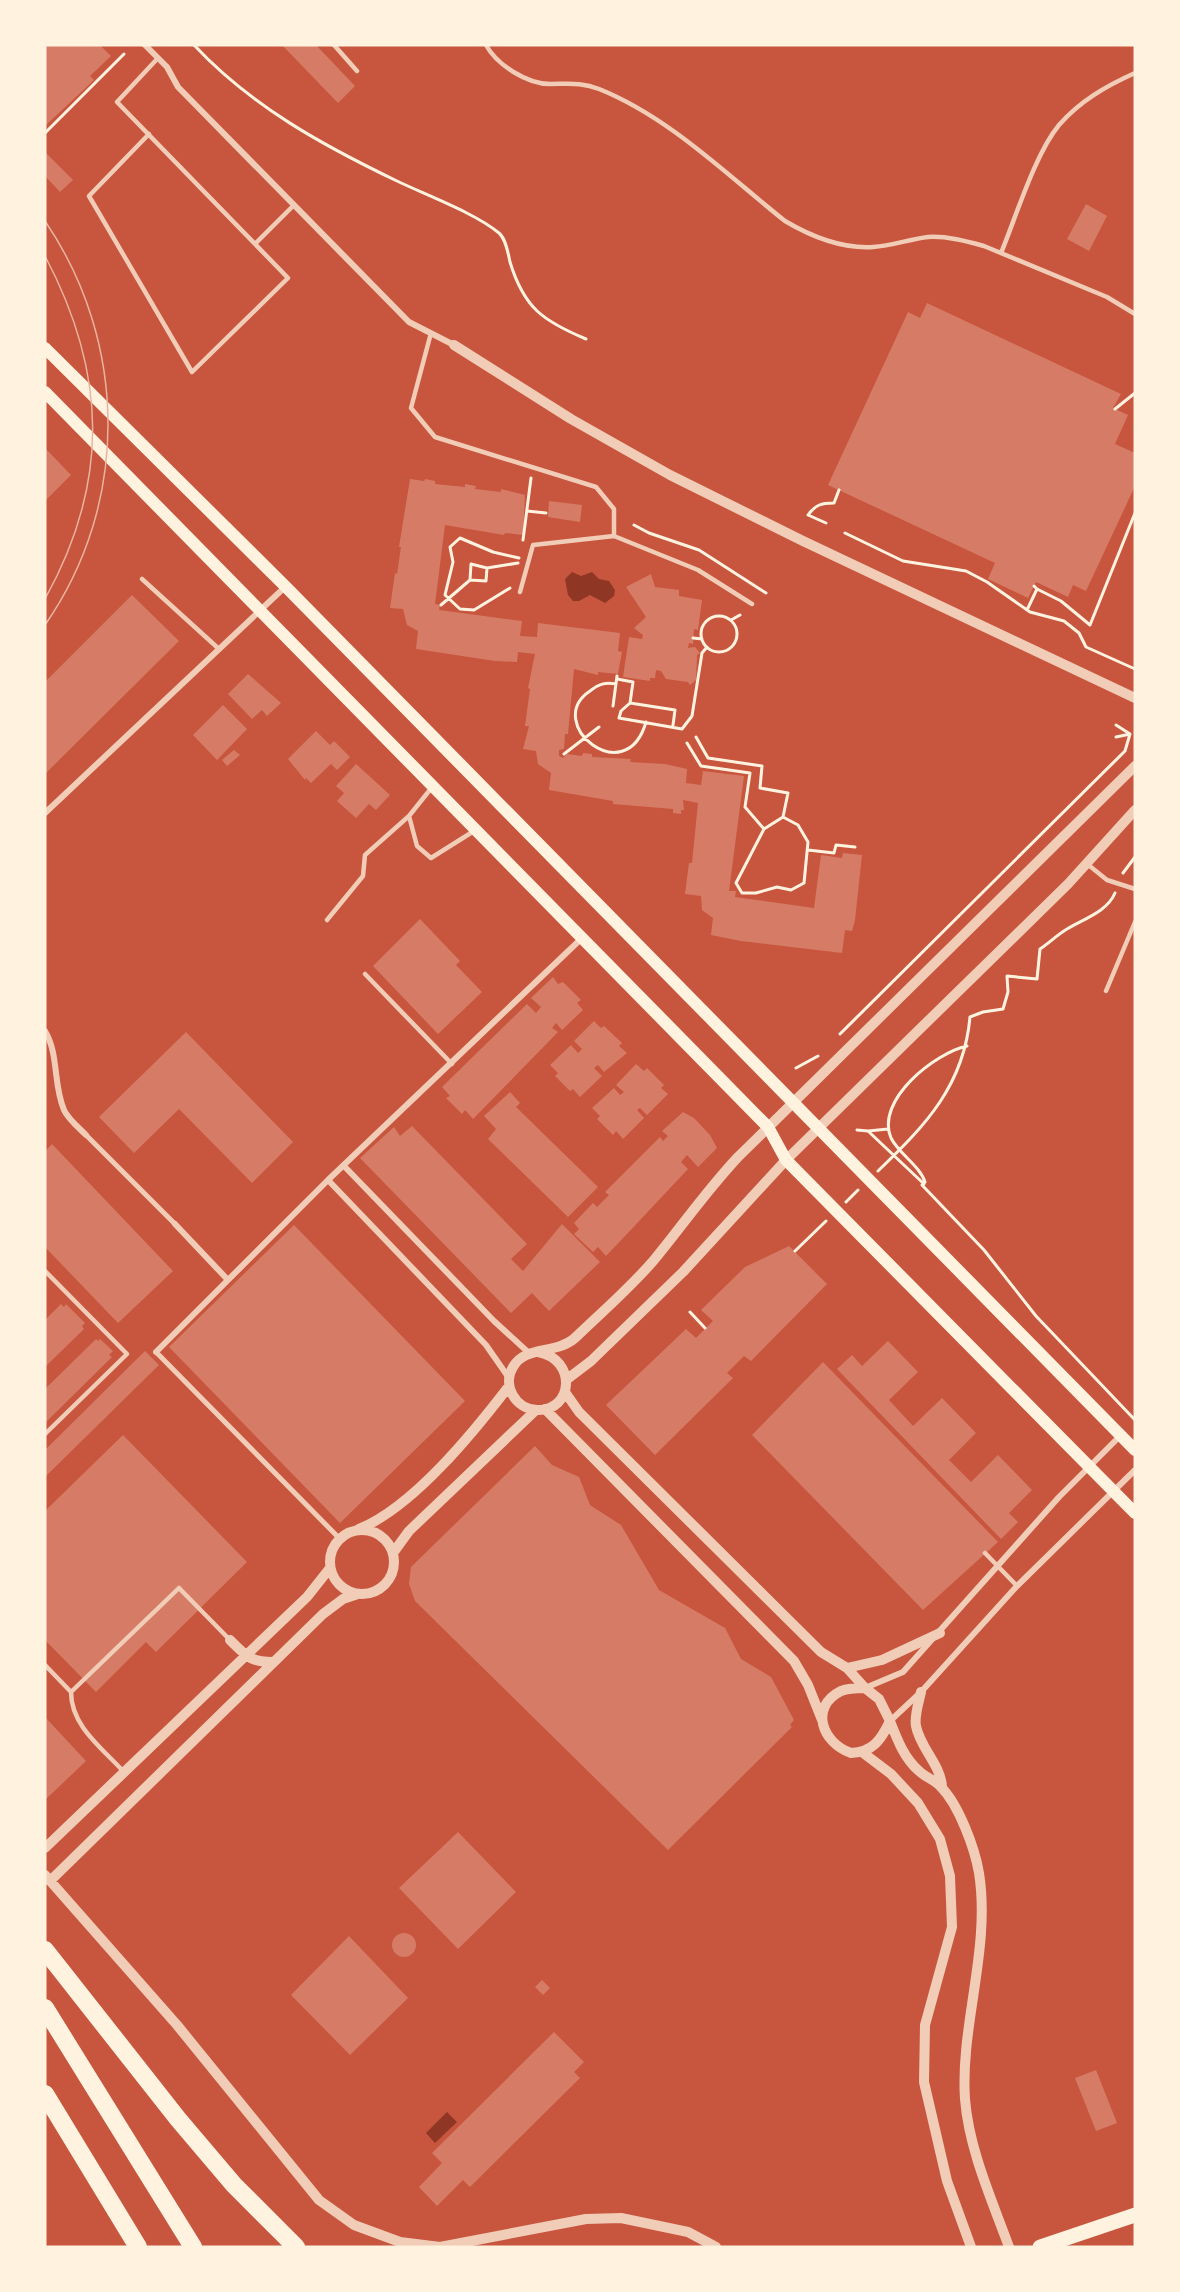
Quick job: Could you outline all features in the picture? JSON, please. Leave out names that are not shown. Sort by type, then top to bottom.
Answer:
[{"type":"highway","points":[[45,1950],[178,2119],[234,2185],[296,2247]]},
{"type":"highway","points":[[45,2008],[193,2247]]},
{"type":"highway","points":[[45,2094],[138,2247]]},
{"type":"main road","points":[[45,348],[286,587],[1135,1450]]},
{"type":"main road","points":[[45,392],[768,1127],[786,1160],[1135,1513]]},
{"type":"main road","points":[[1041,2247],[1135,2215]]},
{"type":"street","points":[[145,45],[167,67],[178,87],[409,322],[454,345],[571,419],[670,475],[802,541],[1135,698]]},
{"type":"street","points":[[45,813],[286,587]]},
{"type":"street","points":[[45,1848],[307,1597],[330,1568],[333,1547],[339,1538],[378,1521],[399,1508],[483,1420],[509,1382],[515,1363],[534,1353],[561,1348],[593,1320],[652,1262],[705,1192],[768,1127],[1135,766]]},
{"type":"street","points":[[393,1553],[409,1531],[540,1410],[553,1406],[565,1386],[683,1272],[818,1128],[1068,884],[1135,810]]},
{"type":"street","points":[[339,1538],[156,1352],[328,1180],[345,1167],[582,938]]},
{"type":"street","points":[[45,1031],[50,1040],[58,1091],[65,1112],[228,1280]]},
{"type":"street","points":[[345,1167],[494,1321],[534,1353],[555,1358],[561,1365],[565,1386],[586,1419],[821,1652],[846,1668],[879,1699],[900,1748],[919,1771],[942,1787],[964,1823],[979,1873],[981,1924],[969,2034],[965,2099],[976,2152],[1009,2247]]},
{"type":"street","points":[[328,1180],[482,1341],[509,1382],[518,1403],[540,1410],[794,1661],[808,1685],[824,1731],[831,1742],[840,1749],[862,1752],[891,1774],[918,1803],[940,1839],[950,1876],[952,1927],[925,2025],[924,2082],[947,2181],[971,2247]]},
{"type":"street","points":[[822,1720],[830,1699],[839,1692],[866,1688],[903,1672],[940,1633],[997,1565],[1120,1436]]},
{"type":"street","points":[[862,1752],[872,1748],[882,1738],[890,1721],[921,1692],[1017,1586],[1135,1470]]},
{"type":"street","points":[[359,1529],[380,1535],[393,1553],[394,1564],[386,1583],[368,1593],[343,1599],[323,1614],[190,1742],[101,1834],[48,1878],[177,2025],[319,2200],[354,2225],[400,2242],[440,2247],[586,2219],[621,2218],[688,2232],[716,2247]]},
{"type":"street","points":[[330,1568],[340,1586],[358,1594]]},
{"type":"street","points":[[846,1668],[882,1660],[940,1633]]},
{"type":"street","points":[[230,1640],[245,1656],[257,1662],[273,1662]]},
{"type":"street","points":[[921,1692],[915,1723],[924,1750],[941,1775],[942,1787]]},
{"type":"lane","points":[[334,45],[357,71]]},
{"type":"lane","points":[[486,45],[502,64],[532,80],[548,84],[583,83],[618,97],[654,118],[785,221],[804,232],[838,245],[873,247],[929,237],[964,240],[1107,297],[1135,314]]},
{"type":"lane","points":[[149,134],[89,196],[192,372],[288,278],[149,134],[117,102],[158,58]]},
{"type":"lane","points":[[1001,253],[1040,160],[1058,127],[1082,103],[1104,87],[1135,73]]},
{"type":"lane","points":[[255,244],[294,205]]},
{"type":"lane","points":[[431,333],[411,408],[435,437],[596,487],[614,509],[614,536]]},
{"type":"lane","points":[[520,592],[533,544],[614,536],[698,570],[752,604]]},
{"type":"lane","points":[[142,579],[219,649]]},
{"type":"lane","points":[[327,920],[363,876],[365,855],[409,816],[432,786]]},
{"type":"lane","points":[[409,816],[417,846],[431,858],[476,830]]},
{"type":"lane","points":[[1086,863],[1107,880],[1135,890]]},
{"type":"lane","points":[[1106,991],[1135,922]]},
{"type":"lane","points":[[365,974],[452,1064]]},
{"type":"lane","points":[[45,1271],[127,1354],[45,1434]]},
{"type":"lane","points":[[985,1553],[1017,1586]]},
{"type":"lane","points":[[71,1692],[179,1588],[230,1640]]},
{"type":"lane","points":[[45,1665],[71,1692],[71,1705],[79,1724],[123,1771]]},
{"type":"path","points":[[194,45],[214,67],[260,104],[320,143],[500,233],[524,298],[538,315],[586,339]]},
{"type":"path","points":[[45,133],[124,54]]},
{"type":"path","points":[[1115,409],[1135,393]]},
{"type":"path","points":[[519,558],[531,474]]},
{"type":"path","points":[[826,523],[808,515],[823,503],[834,503],[839,490]]},
{"type":"path","points":[[527,511],[546,513]]},
{"type":"path","points":[[1027,610],[1036,587],[1060,601],[1090,625],[1135,513]]},
{"type":"path","points":[[634,525],[649,533],[699,550],[766,592]]},
{"type":"path","points":[[845,533],[903,561],[966,571],[987,582],[1027,610],[1064,621],[1079,633],[1086,646],[1135,669]]},
{"type":"path","points":[[515,585],[474,610],[460,609],[447,599],[444,589],[453,562],[450,547],[456,538],[470,540],[493,552],[519,558],[523,562]]},
{"type":"path","points":[[470,580],[471,564],[487,567],[523,562]]},
{"type":"path","points":[[519,574],[523,562]]},
{"type":"path","points":[[441,605],[470,580],[486,581],[487,567]]},
{"type":"path","points":[[730,621],[740,615]]},
{"type":"path","points":[[720,617],[730,621],[736,631],[731,648],[720,652],[706,647],[702,639],[702,628],[709,619],[720,617]]},
{"type":"path","points":[[693,639],[702,639]]},
{"type":"path","points":[[613,706],[617,678],[633,682],[630,703],[621,711],[619,718],[673,725],[682,729],[692,716],[702,653],[706,647]]},
{"type":"path","points":[[616,684],[600,684],[586,693],[580,702],[576,720],[584,738],[601,750],[622,751],[636,741],[646,722]]},
{"type":"path","points":[[630,703],[675,710],[673,725]]},
{"type":"path","points":[[1116,725],[1130,734]]},
{"type":"path","points":[[564,754],[599,727]]},
{"type":"path","points":[[1116,737],[1130,734]]},
{"type":"path","points":[[834,1041],[1125,751],[1130,734]]},
{"type":"path","points":[[696,737],[708,758],[762,766],[760,788],[788,793],[783,817],[764,829],[758,846],[738,877],[736,884],[742,893],[756,893],[777,886],[791,890],[799,888],[806,878],[808,850],[805,834],[798,825],[783,817]]},
{"type":"path","points":[[687,743],[701,766],[750,773],[745,807],[764,829]]},
{"type":"path","points":[[808,850],[834,853],[836,845],[855,847]]},
{"type":"path","points":[[872,1177],[915,1136],[943,1097],[967,1046],[970,1017],[1003,1009],[1008,992],[1007,976],[1022,975],[1037,979],[1040,950],[1112,901],[1118,885],[1135,857]]},
{"type":"path","points":[[922,1185],[924,1179],[895,1145],[888,1129],[892,1106],[902,1091],[938,1058],[955,1049],[967,1046]]},
{"type":"path","points":[[796,1068],[817,1057],[825,1049]]},
{"type":"path","points":[[857,1130],[888,1129]]},
{"type":"path","points":[[868,1131],[984,1250],[1036,1316],[1135,1420]]},
{"type":"path","points":[[838,1210],[863,1185]]},
{"type":"path","points":[[795,1251],[829,1218]]},
{"type":"path","points":[[690,1312],[705,1328]]},
{"type":"shaded area","points":[[572,572],[581,576],[592,572],[599,579],[609,581],[615,590],[614,596],[605,603],[590,595],[579,601],[573,601],[568,595],[565,579]]},
{"type":"shaded area","points":[[447,2112],[457,2122],[435,2143],[426,2133]]},
{"type":"building","points":[[45,45],[100,45],[111,56],[90,76],[94,80],[45,126]]},
{"type":"building","points":[[282,45],[316,45],[355,86],[338,103]]},
{"type":"building","points":[[45,152],[73,180],[60,192],[45,176]]},
{"type":"building","points":[[1086,204],[1107,216],[1089,251],[1067,239]]},
{"type":"building","points":[[927,303],[1121,394],[1113,408],[1128,415],[1115,444],[1135,453],[1135,486],[1086,591],[1073,585],[1068,597],[1036,582],[1028,598],[988,579],[995,563],[828,485],[908,312],[920,318]]},
{"type":"building","points":[[45,448],[71,475],[45,501]]},
{"type":"building","points":[[410,479],[424,481],[425,479],[435,481],[435,484],[465,487],[465,484],[476,486],[475,489],[501,492],[501,489],[525,495],[523,535],[505,533],[504,535],[445,525],[435,604],[440,605],[439,610],[522,621],[520,636],[537,637],[538,623],[620,633],[618,651],[622,652],[618,674],[598,672],[598,675],[574,669],[568,734],[565,734],[564,749],[559,750],[559,756],[563,758],[567,754],[582,756],[583,753],[592,754],[592,757],[665,764],[687,769],[686,783],[701,785],[703,771],[744,776],[729,891],[736,891],[735,897],[814,908],[821,855],[842,858],[843,853],[862,855],[855,920],[852,931],[845,930],[842,953],[741,941],[711,935],[713,918],[702,910],[701,896],[685,894],[689,863],[692,863],[698,803],[683,800],[684,810],[681,810],[681,814],[673,813],[673,809],[613,804],[613,801],[549,790],[551,773],[538,764],[536,751],[523,749],[529,726],[525,726],[530,689],[528,688],[535,654],[518,652],[517,662],[495,661],[416,649],[418,631],[407,625],[403,609],[390,608]]},
{"type":"building","points":[[549,501],[582,505],[580,522],[548,517]]},
{"type":"building","points":[[651,574],[655,587],[679,590],[679,596],[702,600],[698,630],[694,629],[693,644],[689,643],[688,648],[695,647],[700,653],[697,655],[696,680],[690,685],[688,682],[666,679],[661,671],[656,670],[655,678],[650,678],[650,681],[623,677],[629,637],[642,639],[643,635],[634,628],[646,617],[626,587]]},
{"type":"building","points":[[132,595],[179,641],[45,774],[45,682]]},
{"type":"building","points":[[248,674],[281,703],[267,716],[262,710],[252,719],[228,694]]},
{"type":"building","points":[[223,705],[247,729],[217,760],[193,735]]},
{"type":"building","points":[[316,731],[330,745],[334,741],[350,757],[337,770],[331,764],[311,783],[306,778],[305,780],[288,759]]},
{"type":"building","points":[[234,750],[240,755],[227,766],[222,760]]},
{"type":"building","points":[[356,764],[390,795],[376,810],[369,804],[356,818],[337,801],[344,793],[336,786]]},
{"type":"building","points":[[420,919],[460,961],[456,965],[482,992],[438,1034],[373,966]]},
{"type":"building","points":[[553,977],[558,984],[563,982],[581,1000],[577,1003],[583,1010],[562,1030],[556,1023],[552,1028],[558,1032],[473,1119],[465,1110],[462,1114],[446,1098],[450,1096],[442,1087],[527,1004],[536,1013],[541,1007],[531,998]]},
{"type":"building","points":[[594,1021],[601,1028],[604,1026],[622,1043],[619,1046],[627,1053],[604,1072],[598,1065],[594,1068],[602,1076],[580,1097],[573,1089],[570,1091],[555,1076],[558,1073],[550,1065],[571,1045],[578,1053],[582,1049],[574,1041]]},
{"type":"building","points":[[186,1032],[293,1142],[252,1183],[179,1109],[134,1153],[99,1117]]},
{"type":"building","points":[[636,1064],[644,1071],[647,1068],[664,1085],[661,1088],[668,1094],[647,1115],[640,1108],[637,1110],[644,1118],[623,1139],[616,1131],[613,1135],[597,1119],[600,1116],[592,1108],[614,1088],[620,1095],[624,1092],[616,1085]]},
{"type":"building","points":[[510,1092],[520,1103],[516,1107],[598,1187],[568,1217],[488,1139],[496,1129],[484,1116]]},
{"type":"building","points":[[683,1112],[694,1118],[710,1135],[717,1148],[698,1167],[687,1155],[681,1162],[688,1169],[606,1256],[598,1247],[593,1252],[574,1234],[579,1229],[574,1223],[593,1203],[597,1207],[609,1195],[605,1192],[660,1137],[663,1141],[668,1136],[662,1131]]},
{"type":"building","points":[[412,1126],[527,1244],[511,1259],[523,1271],[562,1224],[600,1262],[549,1311],[532,1293],[511,1313],[360,1158],[394,1127],[400,1136]]},
{"type":"building","points":[[52,1144],[173,1271],[118,1323],[45,1247],[45,1151]]},
{"type":"building","points":[[294,1225],[465,1401],[340,1523],[169,1347]]},
{"type":"building","points":[[789,1246],[827,1284],[751,1361],[744,1356],[727,1373],[733,1378],[655,1455],[606,1405],[686,1329],[696,1338],[713,1321],[701,1310],[745,1267]]},
{"type":"building","points":[[61,1304],[64,1307],[66,1304],[85,1323],[82,1326],[84,1329],[45,1367],[45,1320]]},
{"type":"building","points":[[96,1339],[98,1341],[100,1339],[113,1351],[109,1355],[112,1357],[45,1423],[45,1389]]},
{"type":"building","points":[[888,1341],[918,1372],[889,1400],[913,1426],[942,1398],[976,1433],[949,1460],[971,1482],[998,1455],[1032,1490],[1009,1513],[1018,1522],[1001,1539],[837,1369],[852,1355],[862,1366]]},
{"type":"building","points":[[145,1351],[159,1365],[45,1477],[45,1450]]},
{"type":"building","points":[[823,1362],[998,1542],[923,1610],[752,1435]]},
{"type":"building","points":[[123,1435],[247,1562],[156,1652],[146,1642],[96,1692],[45,1640],[45,1511]]},
{"type":"building","points":[[535,1446],[552,1465],[579,1477],[590,1505],[621,1525],[659,1590],[725,1628],[741,1659],[771,1677],[794,1720],[790,1725],[792,1727],[668,1850],[415,1601],[409,1584],[411,1567]]},
{"type":"building","points":[[45,1717],[86,1761],[45,1800]]},
{"type":"building","points":[[458,1832],[516,1892],[458,1949],[399,1888]]},
{"type":"building","points":[[404,1933],[413,1936],[416,1945],[413,1954],[404,1957],[395,1954],[392,1945],[395,1936]]},
{"type":"building","points":[[349,1936],[408,1998],[350,2055],[291,1995]]},
{"type":"building","points":[[542,1980],[550,1988],[543,1995],[535,1987]]},
{"type":"building","points":[[554,2032],[584,2062],[574,2072],[580,2078],[470,2187],[463,2180],[437,2206],[419,2187],[442,2163],[432,2153]]},
{"type":"building","points":[[1096,2070],[1117,2123],[1096,2131],[1075,2078]]},
{"type":"tram line","points":[[45,221],[72,268],[92,318],[104,370],[108,423],[104,476],[93,528],[73,578],[45,625]]},
{"type":"tram line","points":[[45,256],[65,300],[80,342],[89,385],[93,428],[90,470],[81,512],[66,555],[45,599]]}]
